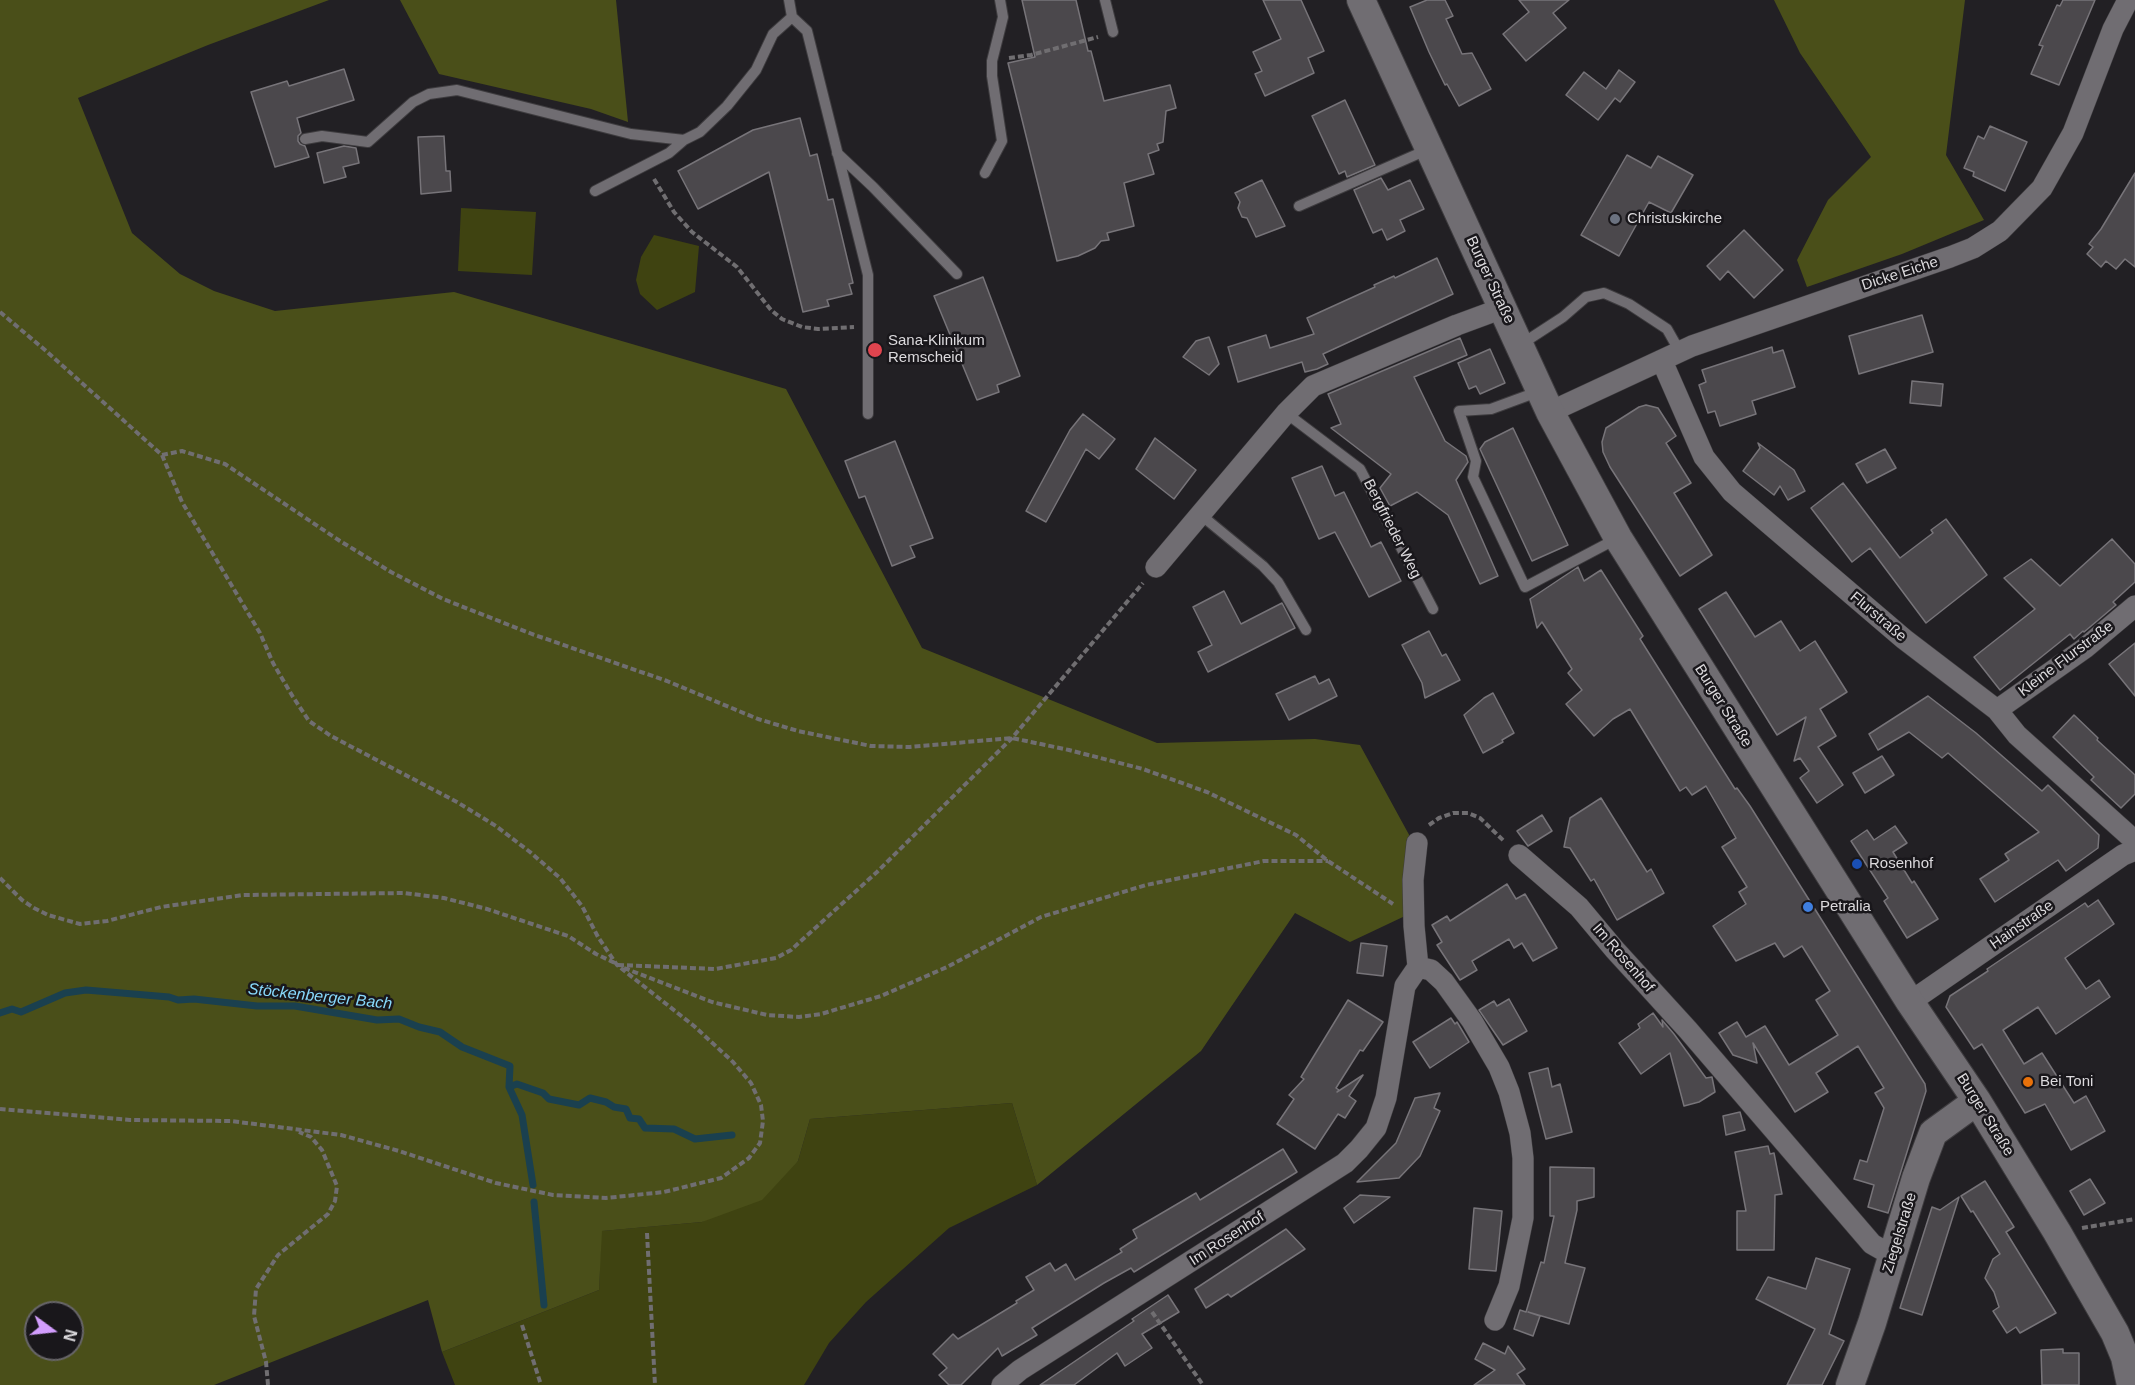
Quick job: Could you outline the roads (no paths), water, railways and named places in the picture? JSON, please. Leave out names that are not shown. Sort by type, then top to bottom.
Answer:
[{"type":"main road","name":"Burger Straße","points":[[1362,0],[1545,401],[1618,538],[1910,1002],[1977,1101],[2057,1232],[2115,1333],[2125,1357],[2131,1385]]},
{"type":"main road","name":"Ziegelstraße","points":[[1850,1385],[1872,1323],[1916,1178],[1934,1133],[1977,1101]]},
{"type":"street","name":"Dicke Eiche","points":[[1545,401],[1671,357],[1759,322],[1950,257],[1973,248],[2000,231],[2042,188],[2073,133],[2113,29],[2128,0]]},
{"type":"street","points":[[1156,567],[1286,413],[1313,386],[1456,325],[1503,308]]},
{"type":"street","name":"Flurstraße","points":[[1671,357],[1704,457],[1732,492],[1904,639],[1996,710],[2017,735],[2135,841]]},
{"type":"street","name":"Kleine Flurstraße","points":[[1996,710],[2085,648],[2135,606]]},
{"type":"street","points":[[1417,843],[1413,880],[1418,967],[1431,970],[1444,982],[1472,1021],[1499,1067],[1509,1092],[1520,1133],[1523,1158],[1523,1218],[1509,1286],[1495,1320]]},
{"type":"street","name":"Hainstraße","points":[[1910,1002],[2123,855],[2135,850]]},
{"type":"street","name":"Im Rosenhof","points":[[1519,855],[1579,907],[1614,950],[1688,1030],[1872,1244],[1893,1256]]},
{"type":"street","name":"Im Rosenhof","points":[[1002,1385],[1020,1370],[1345,1163],[1359,1149],[1376,1128],[1383,1108],[1405,986],[1418,967]]},
{"type":"lane","points":[[789,0],[792,17],[807,31],[868,275],[868,414]]},
{"type":"lane","points":[[985,173],[1002,141],[992,76],[992,61],[1003,18],[1000,0]]},
{"type":"lane","points":[[1105,0],[1113,32]]},
{"type":"lane","points":[[596,191],[669,153],[684,140],[700,132],[727,106],[756,70],[773,34],[792,17]]},
{"type":"lane","points":[[305,139],[322,136],[368,142],[413,102],[429,94],[457,90],[631,134],[684,140]]},
{"type":"lane","points":[[1299,206],[1429,148]]},
{"type":"lane","points":[[837,153],[923,237],[957,274]]},
{"type":"lane","points":[[1520,345],[1563,317],[1586,297],[1604,293],[1629,304],[1668,329],[1671,357]]},
{"type":"lane","points":[[1545,401],[1459,411],[1476,461],[1473,477],[1525,587],[1618,538]]},
{"type":"lane","name":"Bergfrieder Weg","points":[[1286,413],[1360,469],[1433,609]]},
{"type":"lane","points":[[1201,515],[1278,582],[1306,630]]},
{"type":"waterway","name":"Stöckenberger Bach","points":[[0,1013],[12,1009],[21,1012],[65,993],[86,990],[169,997],[178,1000],[194,999],[257,1006],[295,1006],[377,1020],[399,1019],[440,1032],[462,1047],[510,1066],[509,1087],[522,1115],[533,1185]]},
{"type":"waterway","points":[[509,1087],[517,1084],[543,1093],[549,1099],[579,1105],[590,1098],[606,1102],[614,1107],[626,1109],[630,1118],[639,1119],[645,1128],[674,1129],[695,1139],[732,1135]]},
{"type":"waterway","name":"Stöckenberger Bach","points":[[534,1202],[544,1305]]},
{"type":"place","name":"Christuskirche","points":[[1615,219]]},
{"type":"place","name":"Sana-Klinikum Remscheid","points":[[875,350]]},
{"type":"place","name":"Rosenhof","points":[[1857,864]]},
{"type":"place","name":"Petralia","points":[[1808,907]]},
{"type":"place","name":"Bei Toni","points":[[2028,1082]]}]
